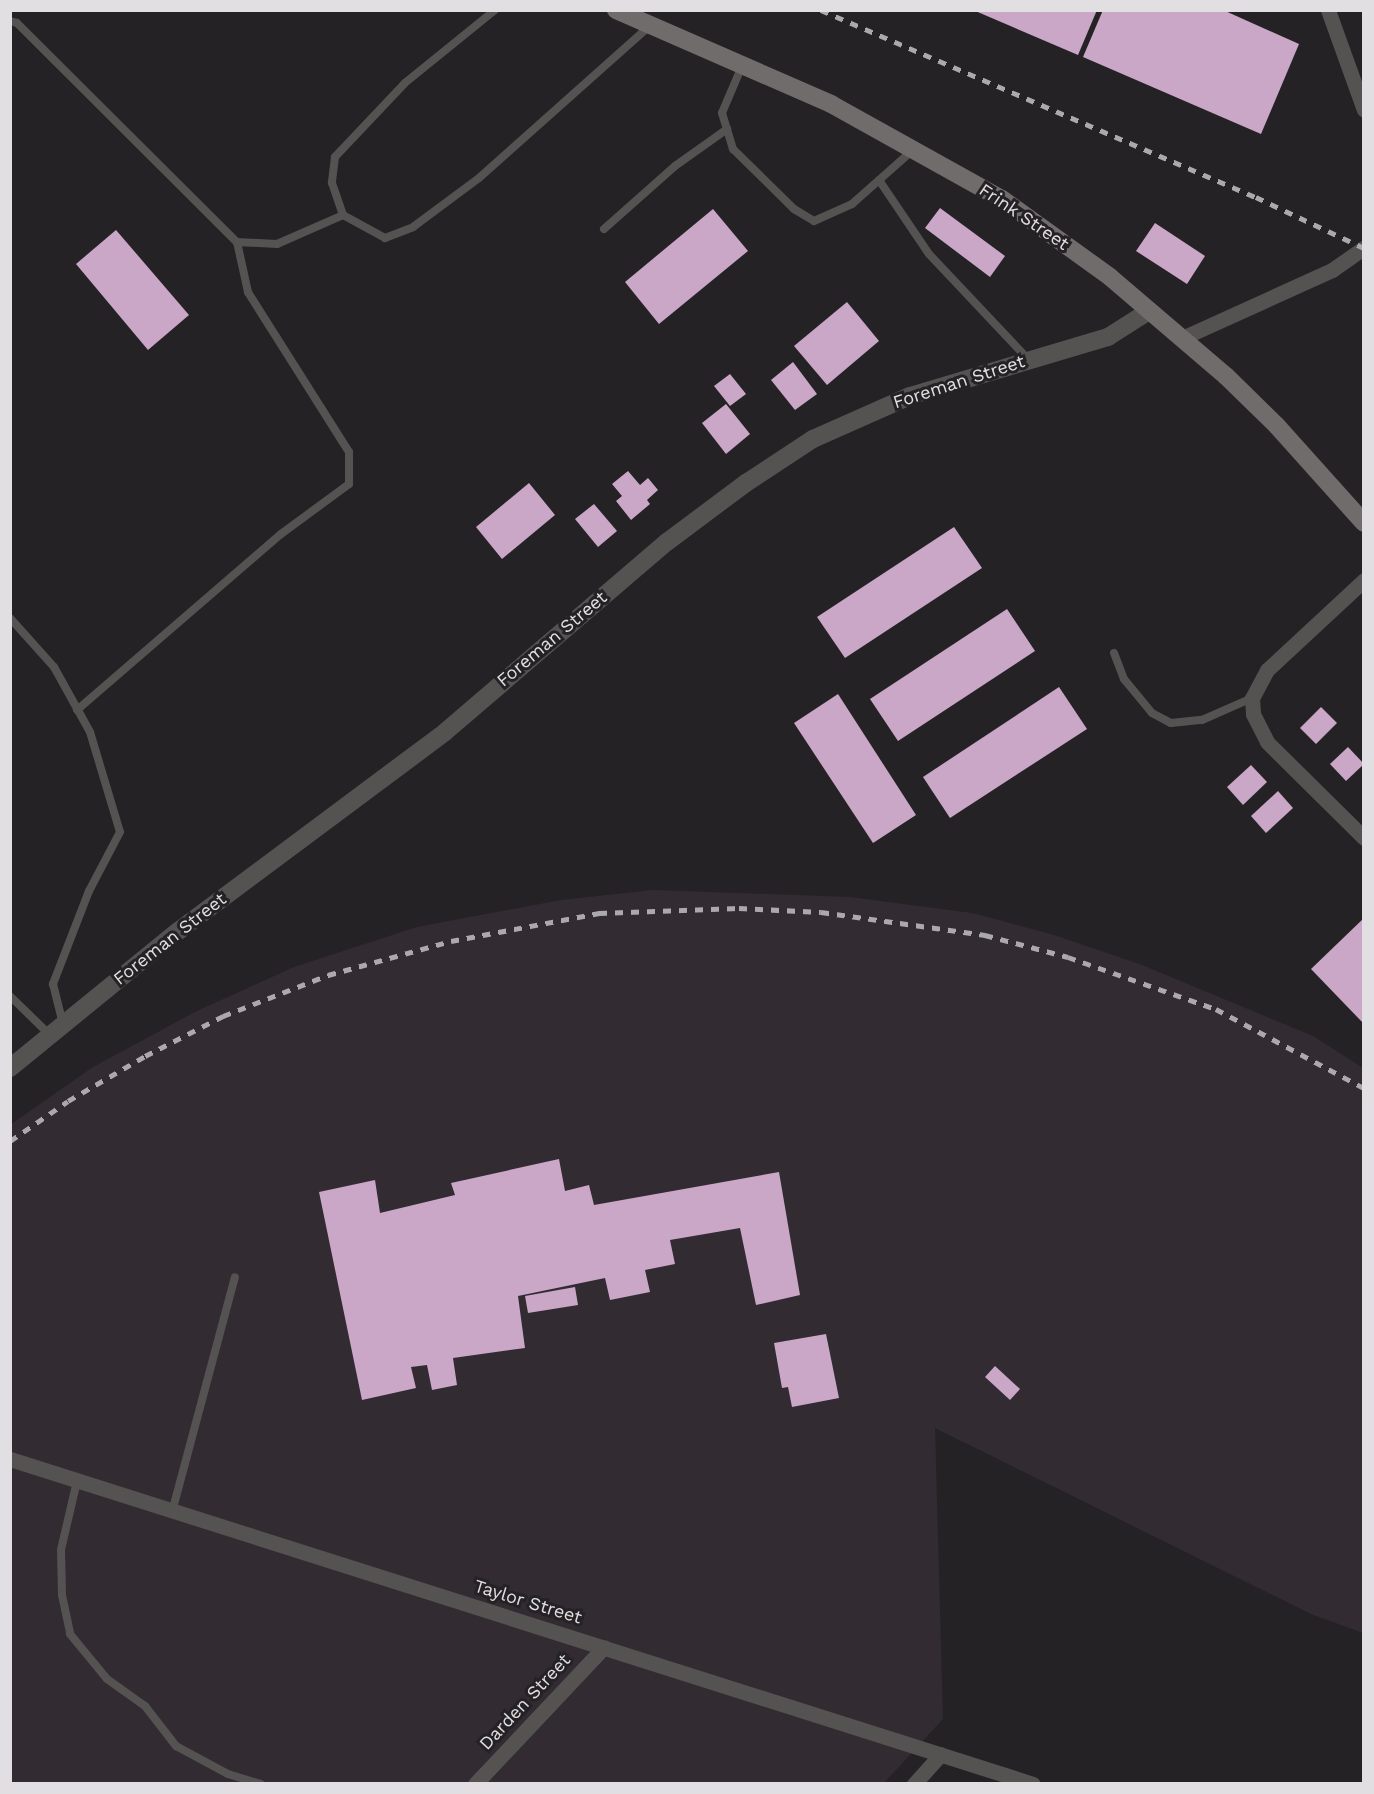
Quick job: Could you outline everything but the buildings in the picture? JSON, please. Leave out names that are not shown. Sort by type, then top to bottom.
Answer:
[{"type":"main road","name":"Frink Street","points":[[616,10],[831,104],[915,148],[1002,200],[1149,311],[1182,339],[1277,426],[1364,523]]},
{"type":"street","points":[[1328,10],[1364,110]]},
{"type":"street","points":[[1182,339],[1332,270],[1364,248]]},
{"type":"street","name":"Foreman Street","points":[[10,1068],[218,900],[436,738],[667,542],[746,483],[813,439],[853,420],[946,383],[1108,337],[1149,311]]},
{"type":"street","points":[[1364,580],[1267,670],[1252,698],[1253,714],[1267,742],[1364,838]]},
{"type":"street","name":"Taylor Street","points":[[10,1459],[1033,1784]]},
{"type":"street","name":"Darden Street","points":[[475,1784],[604,1647]]},
{"type":"street","points":[[914,1784],[941,1754]]},
{"type":"lane","points":[[495,10],[405,83],[335,157],[332,183],[343,215],[385,238],[413,227],[478,178],[651,25]]},
{"type":"lane","points":[[10,21],[17,22],[237,242],[248,292],[349,452],[349,484],[281,534],[77,710]]},
{"type":"lane","points":[[742,65],[722,113],[733,149],[794,209],[814,221],[852,204],[915,148]]},
{"type":"lane","points":[[604,229],[675,166],[727,129]]},
{"type":"lane","points":[[879,180],[929,254],[1028,359]]},
{"type":"lane","points":[[237,242],[277,244],[343,215]]},
{"type":"lane","points":[[10,618],[54,667],[90,732],[120,832],[89,891],[52,984],[56,1029]]},
{"type":"lane","points":[[1114,652],[1124,679],[1152,713],[1171,723],[1202,720],[1252,698]]},
{"type":"lane","points":[[10,996],[56,1029]]},
{"type":"lane","points":[[172,1512],[235,1277]]},
{"type":"lane","points":[[77,1481],[61,1550],[62,1595],[70,1634],[107,1679],[145,1706],[176,1746],[228,1773],[261,1784]]},
{"type":"shaded area","points":[[653,890],[850,897],[972,913],[1054,935],[1142,965],[1313,1036],[1363,1068],[1363,1633],[1311,1614],[935,1428],[943,1719],[884,1783],[11,1783],[10,1125],[93,1067],[197,1011],[294,967],[417,927],[561,900]]},
{"type":"railway","points":[[821,10],[1256,197],[1364,248]]},
{"type":"railway","points":[[10,1141],[68,1101],[145,1056],[223,1016],[328,975],[451,941],[599,913],[739,908],[821,912],[985,935],[1068,957],[1216,1009],[1364,1088]]}]
